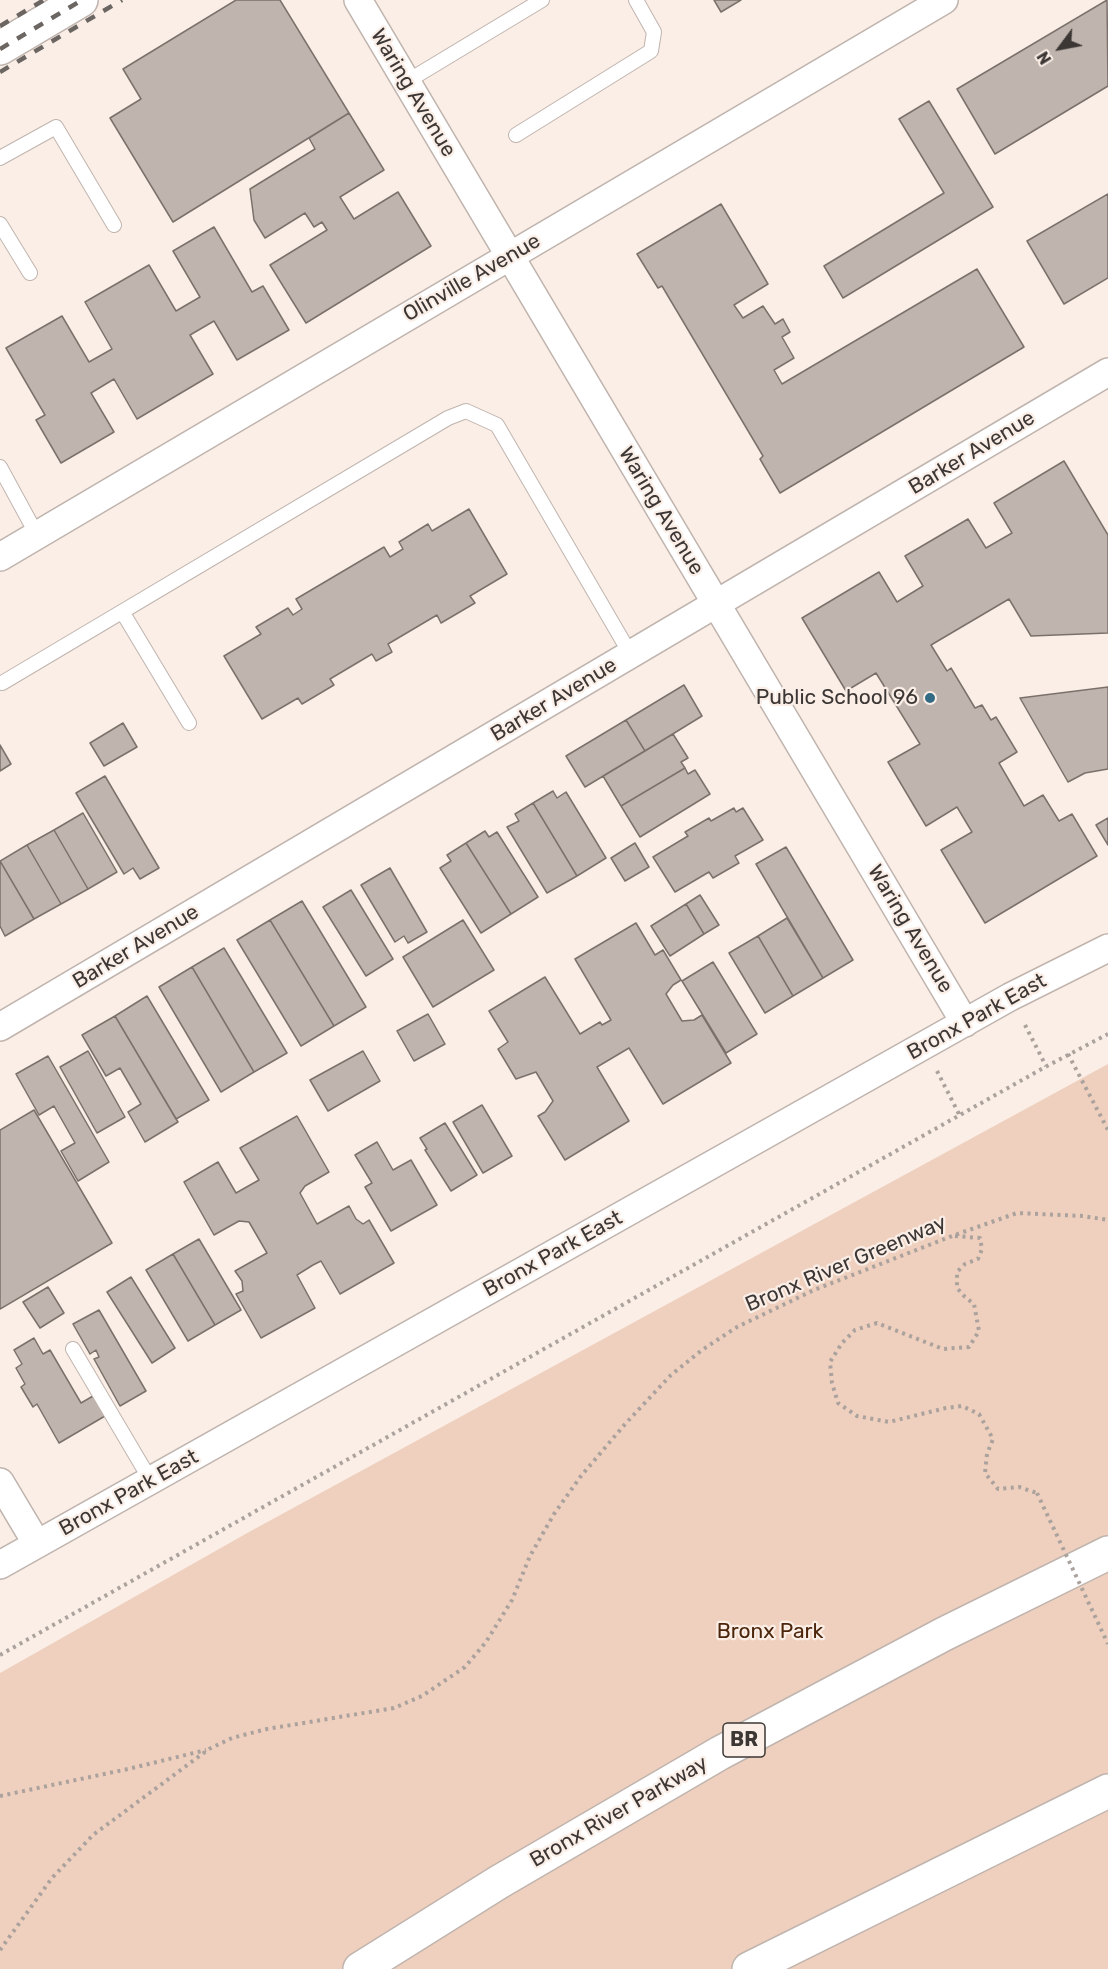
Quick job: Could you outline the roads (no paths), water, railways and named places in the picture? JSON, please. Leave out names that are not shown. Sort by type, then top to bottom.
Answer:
[{"type":"main road","points":[[0,48],[81,0]]},
{"type":"main road","name":"Bronx River Parkway","points":[[360,1969],[499,1882],[720,1753],[944,1634],[1108,1553]]},
{"type":"main road","points":[[749,1969],[1108,1791]]},
{"type":"main road","points":[[351,1969],[391,1949]]},
{"type":"street","name":"Waring Avenue","points":[[358,0],[965,1023]]},
{"type":"street","name":"Olinville Avenue","points":[[0,556],[944,0]]},
{"type":"street","name":"Barker Avenue","points":[[0,1027],[1108,372]]},
{"type":"street","name":"Bronx Park East","points":[[0,1565],[923,1046],[1108,948]]},
{"type":"street","points":[[0,1482],[37,1544]]},
{"type":"lane","points":[[406,82],[542,0]]},
{"type":"lane","points":[[516,135],[651,51],[654,32],[636,0]]},
{"type":"lane","points":[[0,158],[56,127],[114,225]]},
{"type":"lane","points":[[0,224],[30,273]]},
{"type":"lane","points":[[2,683],[448,418],[466,411],[497,425],[631,655]]},
{"type":"lane","points":[[0,467],[37,535]]},
{"type":"lane","points":[[123,613],[189,723]]},
{"type":"lane","points":[[73,1349],[151,1481]]},
{"type":"railway","points":[[0,26],[44,0]]},
{"type":"railway","points":[[0,49],[82,0]]},
{"type":"railway","points":[[0,72],[122,0]]},
{"type":"place","name":"Public School 96","points":[[930,698]]},
{"type":"park label","name":"Bronx Park","points":[[770,1632]]}]
